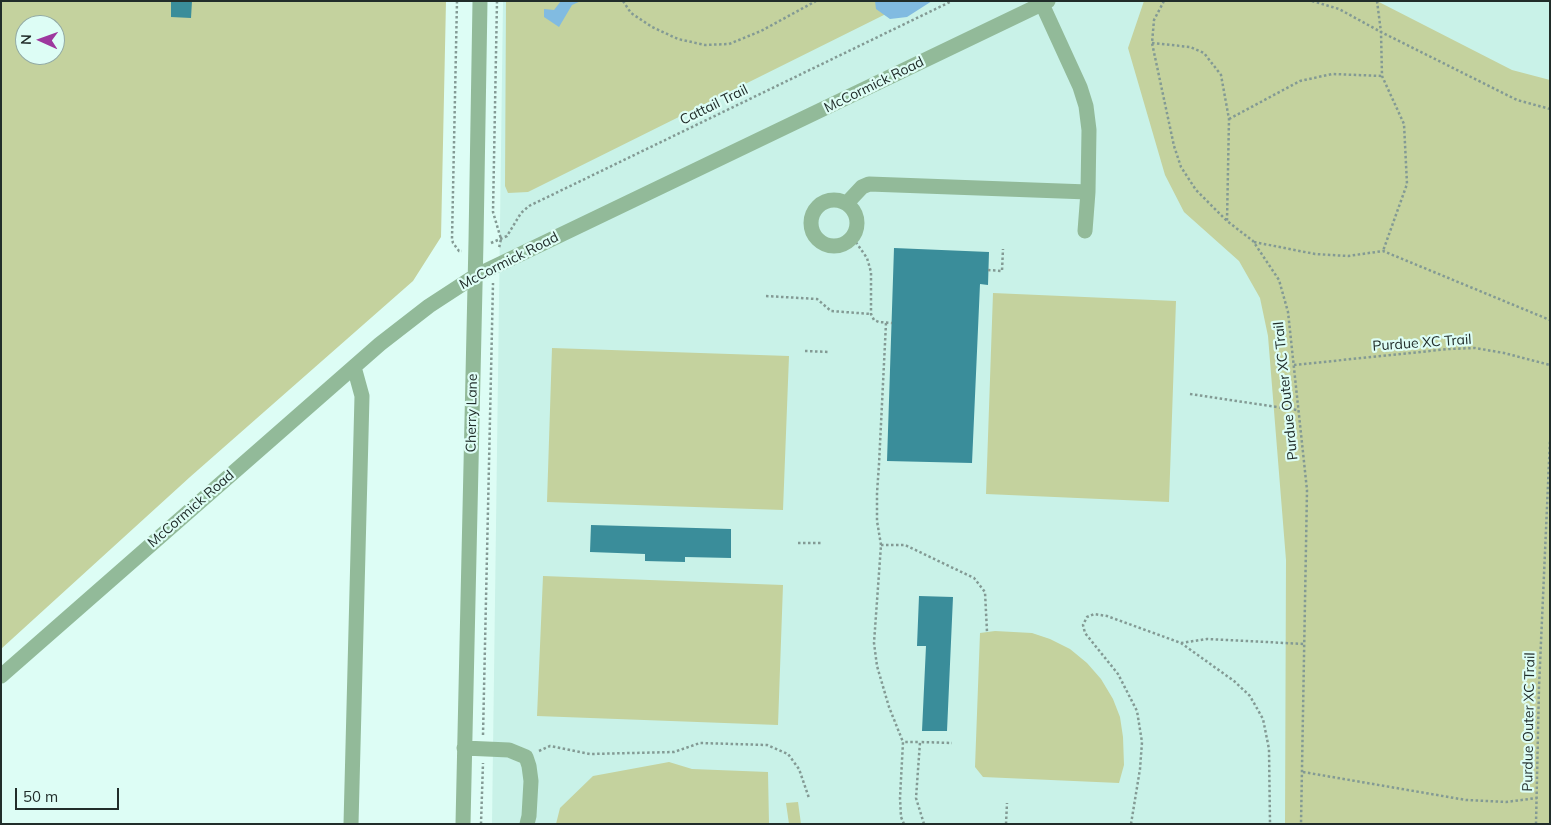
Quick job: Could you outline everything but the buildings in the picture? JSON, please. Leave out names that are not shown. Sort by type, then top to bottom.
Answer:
[{"type":"street","name":"Cherry Lane","points":[[463,824],[480,1]]},
{"type":"street","name":"McCormick Road","points":[[1,676],[354,367],[429,306],[475,276],[1045,3]]},
{"type":"street","points":[[1045,3],[1086,106],[1090,130],[1085,231]]},
{"type":"street","points":[[847,203],[862,187],[869,184],[1088,192]]},
{"type":"street","points":[[832,199],[847,203],[857,215],[857,231],[853,238],[840,246],[825,245],[819,241],[811,227],[813,212],[818,206],[832,199]]},
{"type":"street","points":[[352,824],[362,396],[354,367]]},
{"type":"street","points":[[464,748],[509,750],[526,757],[531,782],[527,824]]},
{"type":"path","points":[[457,1],[452,239],[459,251],[465,252]]},
{"type":"path","points":[[481,824],[493,286],[499,240],[493,212],[496,1]]},
{"type":"path","points":[[623,1],[631,13],[652,27],[678,39],[705,45],[729,44],[760,31],[816,1]]},
{"type":"path","name":"Cattail Trail","points":[[499,240],[507,236],[521,212],[529,206],[952,1]]},
{"type":"path","name":"Purdue Outer XC Trail","points":[[1164,1],[1154,20],[1152,43],[1174,146],[1181,167],[1196,190],[1228,221],[1253,241],[1279,280],[1288,312],[1307,490],[1301,824]]},
{"type":"path","points":[[1312,1],[1339,9],[1380,32],[1517,100],[1550,109]]},
{"type":"path","points":[[1377,1],[1382,76],[1404,124],[1407,184],[1383,251]]},
{"type":"path","points":[[1152,43],[1190,47],[1204,54],[1221,75],[1229,119],[1228,221]]},
{"type":"path","points":[[1229,119],[1300,82],[1332,74],[1382,76]]},
{"type":"path","points":[[853,238],[867,258],[871,272],[871,314],[874,320],[892,323]]},
{"type":"path","points":[[1253,241],[1315,254],[1348,256],[1383,251],[1550,320]]},
{"type":"path","points":[[988,270],[1002,271],[1003,250]]},
{"type":"path","points":[[766,296],[817,299],[832,311],[871,314]]},
{"type":"path","points":[[886,323],[877,493],[877,521],[881,545],[874,643],[877,666],[889,707],[903,742],[900,798],[901,818],[904,824]]},
{"type":"path","name":"Purdue XC Trail","points":[[1294,365],[1475,348],[1504,353],[1550,365]]},
{"type":"path","points":[[805,352],[830,352]]},
{"type":"path","points":[[1190,394],[1298,410]]},
{"type":"path","name":"Purdue Outer XC Trail","points":[[1536,824],[1538,686],[1550,440]]},
{"type":"path","points":[[798,543],[823,543]]},
{"type":"path","points":[[881,545],[905,545],[974,578],[986,592],[987,632]]},
{"type":"path","points":[[1131,824],[1142,742],[1137,711],[1118,674],[1085,633],[1084,625],[1087,617],[1094,614],[1107,616],[1181,643],[1234,681],[1250,696],[1263,719],[1269,749],[1270,824]]},
{"type":"path","points":[[1181,643],[1207,638],[1305,644]]},
{"type":"path","points":[[903,742],[952,743]]},
{"type":"path","points":[[920,742],[916,798],[924,824]]},
{"type":"path","points":[[526,757],[550,746],[590,754],[674,752],[700,743],[766,745],[788,754],[799,769],[809,798]]},
{"type":"path","points":[[1303,772],[1474,801],[1506,802],[1537,798]]},
{"type":"path","points":[[1006,824],[1007,803]]},
{"type":"shaded area","points":[[503,1],[1550,1],[1550,824],[492,824]]},
{"type":"green space","points":[[1,1],[446,1],[441,237],[413,281],[190,477],[1,649]]},
{"type":"green space","points":[[506,1],[912,1],[528,192],[508,193],[505,186]]},
{"type":"green space","points":[[1144,1],[1377,1],[1512,70],[1550,80],[1550,824],[1285,824],[1286,560],[1268,336],[1260,298],[1239,261],[1184,212],[1165,175],[1128,48]]},
{"type":"green space","points":[[993,293],[1176,301],[1169,502],[986,494]]},
{"type":"green space","points":[[552,348],[789,356],[783,510],[547,502]]},
{"type":"green space","points":[[543,576],[783,585],[778,725],[537,716]]},
{"type":"green space","points":[[995,631],[1032,633],[1050,639],[1070,649],[1087,663],[1101,679],[1113,699],[1120,717],[1124,765],[1119,783],[983,777],[975,767],[980,633]]},
{"type":"green space","points":[[669,762],[692,769],[768,772],[769,824],[556,824],[560,808],[593,776]]},
{"type":"green space","points":[[798,802],[801,824],[789,824],[786,803]]},
{"type":"water","points":[[561,1],[581,1],[572,5],[559,27],[544,17],[544,9],[554,10]]},
{"type":"water","points":[[875,1],[932,1],[907,17],[890,19],[876,9]]}]
